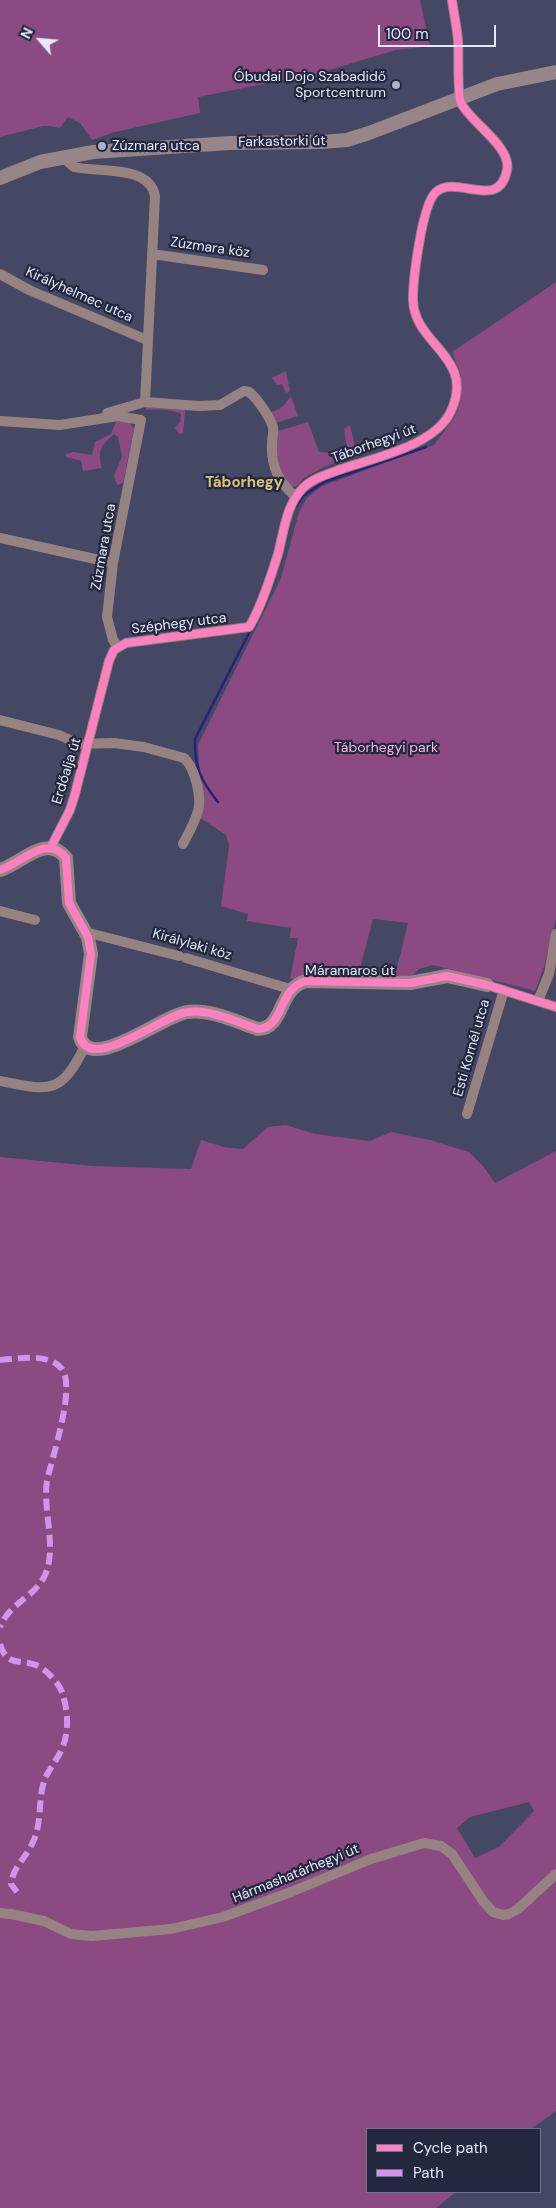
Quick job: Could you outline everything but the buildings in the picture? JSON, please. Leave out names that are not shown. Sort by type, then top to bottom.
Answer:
[{"type":"street","points":[[452,0],[458,39],[459,98]]},
{"type":"street","name":"Farkastorki út","points":[[0,178],[40,162],[66,156],[230,143],[347,140],[515,78],[556,72]]},
{"type":"street","name":"Táborhegyi út","points":[[244,629],[252,623],[272,572],[286,518],[296,497],[304,487],[314,480],[426,439],[440,428],[451,412],[456,393],[454,370],[444,352],[421,327],[414,305],[414,289],[424,215],[430,200],[441,189],[450,187],[478,191],[490,190],[501,183],[508,167],[504,152],[466,111],[459,98]]},
{"type":"street","points":[[66,156],[68,162],[74,167],[129,173],[143,178],[153,187],[155,196],[145,402]]},
{"type":"street","name":"Zúzmara köz","points":[[152,254],[263,270]]},
{"type":"street","name":"Királyhelmec utca","points":[[0,274],[29,290],[147,340]]},
{"type":"street","points":[[0,421],[72,424],[97,418],[122,407],[145,402],[199,406],[220,405],[244,391],[249,392],[257,400],[273,428],[272,456],[274,468],[280,482],[296,497]]},
{"type":"street","name":"Zúzmara utca","points":[[97,418],[118,416],[141,420],[113,563],[107,617],[113,640],[118,647]]},
{"type":"street","points":[[0,538],[113,563]]},
{"type":"street","name":"Széphegy utca","points":[[118,647],[126,643],[244,629]]},
{"type":"street","name":"Erdőalja út","points":[[51,847],[70,810],[89,744],[109,661],[118,647]]},
{"type":"street","points":[[0,720],[59,735],[79,744],[114,743],[144,747],[184,758],[188,762],[199,801],[198,811],[183,844]]},
{"type":"street","points":[[0,870],[37,851],[51,847],[56,848],[66,858],[68,903],[85,932],[91,954],[80,1031],[81,1042],[85,1046],[71,1074],[59,1084],[41,1087],[0,1081]]},
{"type":"street","points":[[0,911],[35,920]]},
{"type":"street","name":"Királylaki köz","points":[[85,932],[182,957],[290,989]]},
{"type":"street","points":[[538,1001],[549,974],[556,934]]},
{"type":"street","name":"Máramaros út","points":[[85,1046],[93,1050],[110,1048],[171,1017],[189,1012],[209,1014],[258,1029],[264,1029],[275,1021],[290,989],[297,984],[306,982],[410,983],[447,976],[487,985],[556,1006]]},
{"type":"street","name":"Esti Kornél utca","points":[[467,1114],[504,990]]},
{"type":"street","name":"Hármashatárhegyi út","points":[[0,1913],[44,1922],[71,1934],[92,1936],[171,1928],[223,1918],[371,1859],[424,1843],[441,1846],[452,1854],[488,1907],[493,1912],[503,1915],[518,1909],[556,1874]]},
{"type":"green space","points":[[0,0],[420,0],[430,46],[396,50],[319,73],[198,97],[200,113],[115,132],[92,140],[80,123],[68,117],[60,128],[43,126],[0,137]]},
{"type":"green space","name":"Táborhegyi park","points":[[556,282],[556,919],[544,967],[535,991],[433,965],[419,969],[412,976],[395,976],[408,923],[373,919],[358,976],[290,979],[298,938],[290,938],[291,928],[247,921],[248,914],[221,906],[229,846],[226,835],[199,817],[201,799],[198,745],[281,578],[299,512],[307,498],[322,486],[434,445],[456,415],[460,402],[461,375],[452,352]]},
{"type":"green space","points":[[286,371],[290,391],[286,393],[282,384],[277,385],[272,378]]},
{"type":"green space","points":[[291,396],[298,416],[275,423],[270,412],[280,408]]},
{"type":"green space","points":[[146,405],[184,407],[183,433],[179,434],[175,428],[180,422],[181,414],[169,410],[146,410]]},
{"type":"green space","points":[[117,419],[130,423],[134,429],[123,483],[117,485],[114,476],[122,456],[118,437],[114,434],[101,449],[102,468],[83,471],[81,461],[66,457],[66,454],[73,452],[92,455],[95,442],[111,434]]},
{"type":"green space","points":[[308,422],[319,452],[326,453],[347,449],[344,429],[350,425],[357,455],[324,467],[304,478],[297,486],[292,487],[282,479],[275,445],[278,431]]},
{"type":"green space","points":[[286,1125],[315,1134],[370,1141],[391,1132],[430,1140],[469,1152],[483,1166],[495,1183],[556,1151],[556,2111],[532,2128],[366,2128],[366,2193],[455,2193],[436,2208],[0,2208],[0,1157],[92,1166],[191,1169],[201,1140],[224,1147],[243,1149],[268,1127]],"holes":[[[529,1802],[534,1811],[499,1847],[475,1858],[457,1828],[470,1817]]]},
{"type":"waterway","points":[[296,506],[303,496],[324,482],[426,447]]},
{"type":"waterway","points":[[218,802],[207,787],[197,766],[195,739],[250,631]]},
{"type":"marked path","points":[[0,1360],[24,1358],[49,1360],[62,1369],[66,1378],[62,1423],[47,1481],[46,1492],[50,1544],[48,1568],[38,1586],[9,1612],[0,1627]]},
{"type":"marked path","points":[[0,1644],[6,1656],[10,1659],[36,1665],[51,1676],[62,1692],[67,1717],[64,1743],[44,1781],[39,1822],[35,1837],[12,1878],[11,1884],[17,1892]]},
{"type":"cycle path","points":[[51,847],[70,810],[109,661],[114,650],[126,643],[249,627],[258,611],[269,582],[289,510],[303,488],[310,482],[323,476],[401,450],[417,442],[431,434],[443,423],[451,411],[457,393],[456,377],[442,352],[423,329],[416,315],[413,300],[423,226],[431,199],[436,192],[445,188],[455,187],[487,191],[495,189],[503,182],[507,170],[507,161],[497,144],[466,111],[461,103],[458,41],[452,0]]},
{"type":"cycle path","points":[[0,870],[43,849],[51,848],[59,851],[66,858],[69,903],[88,937],[91,954],[80,1037],[87,1047],[98,1049],[113,1046],[177,1015],[188,1012],[214,1014],[258,1029],[267,1027],[273,1022],[290,992],[297,985],[306,981],[410,983],[447,976],[487,985],[556,1007]]},
{"type":"place","name":"Óbudai Dojo Szabadidő Sportcentrum","points":[[396,85]]},
{"type":"place","name":"Zúzmara utca","points":[[102,146]]},
{"type":"district","name":"Táborhegy","points":[[244,483]]}]
